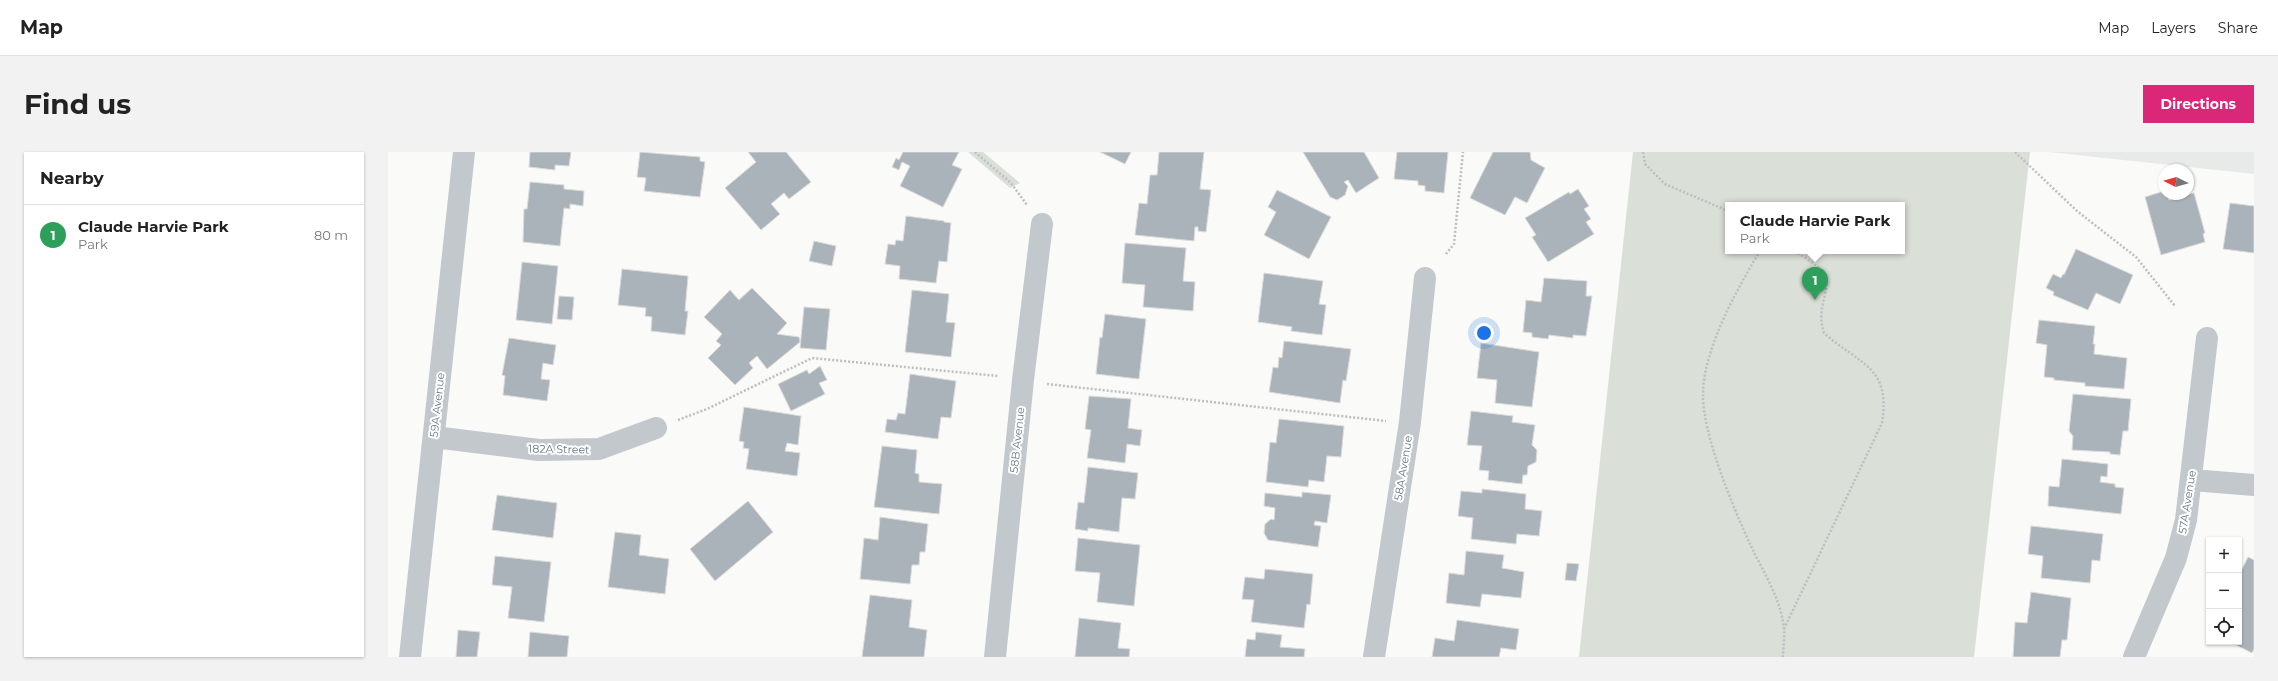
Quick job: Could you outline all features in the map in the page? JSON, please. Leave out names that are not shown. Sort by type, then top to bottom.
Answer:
[{"type":"street","name":"59A Avenue","points":[[410,657],[464,152]]},
{"type":"street","name":"58B Avenue","points":[[995,657],[1023,380],[1042,224]]},
{"type":"street","name":"58A Avenue","points":[[1374,657],[1410,422],[1425,278]]},
{"type":"street","name":"57A Avenue","points":[[2134,657],[2176,558],[2186,520],[2192,480],[2207,338]]},
{"type":"street","name":"182A Street","points":[[434,437],[539,450],[599,449],[656,428]]},
{"type":"street","points":[[2192,480],[2254,485]]},
{"type":"path","points":[[975,152],[1011,183],[1042,224]]},
{"type":"path","points":[[1446,254],[1454,244],[1464,152]]},
{"type":"path","points":[[1643,152],[1645,164],[1664,184],[1725,210]]},
{"type":"path","points":[[2015,152],[2077,211],[2136,257],[2175,306]]},
{"type":"path","points":[[1758,254],[1743,278],[1720,328],[1709,363],[1703,393],[1706,423],[1720,469],[1750,545],[1776,599],[1784,630],[1783,657]]},
{"type":"path","points":[[1784,630],[1882,422],[1885,404],[1883,388],[1876,374],[1824,333],[1821,325],[1826,279],[1820,267],[1798,254]]},
{"type":"path","points":[[656,428],[707,409],[812,358],[982,374],[1004,378]]},
{"type":"path","points":[[1044,383],[1391,422]]},
{"type":"shaded area","points":[[968,152],[983,152],[1020,183],[1010,188]]},
{"type":"shaded area","points":[[1633,152],[2030,152],[1974,657],[1579,657]]},
{"type":"shaded area","points":[[2049,152],[2254,152],[2254,174],[2194,168],[2194,164],[2161,164]]},
{"type":"building","points":[[530,152],[571,152],[569,166],[555,165],[555,170],[529,167]]},
{"type":"building","points":[[640,152],[700,157],[700,161],[705,162],[700,197],[644,191],[646,178],[637,177]]},
{"type":"building","points":[[748,152],[786,152],[811,182],[789,199],[784,193],[771,204],[780,214],[761,230],[725,188],[756,162]]},
{"type":"building","points":[[903,152],[959,152],[952,165],[962,169],[943,207],[900,186],[910,166],[902,162],[899,170],[892,167],[896,158],[899,160]]},
{"type":"building","points":[[1100,152],[1131,152],[1125,164]]},
{"type":"building","points":[[1159,152],[1204,152],[1200,189],[1211,190],[1206,232],[1198,231],[1198,227],[1195,227],[1194,241],[1135,235],[1139,203],[1147,204],[1150,175],[1157,175]]},
{"type":"building","points":[[1303,152],[1364,152],[1379,178],[1356,193],[1348,180],[1344,182],[1348,186],[1345,195],[1337,200],[1330,197]]},
{"type":"building","points":[[1397,152],[1448,152],[1444,193],[1425,191],[1425,186],[1418,185],[1418,181],[1394,179]]},
{"type":"building","points":[[1493,152],[1530,152],[1531,160],[1545,168],[1527,203],[1515,197],[1505,215],[1470,198]]},
{"type":"building","points":[[530,182],[564,185],[564,189],[584,191],[583,206],[570,204],[570,209],[564,208],[560,246],[523,242],[524,209],[527,209]]},
{"type":"building","points":[[1578,189],[1589,206],[1584,209],[1591,219],[1586,222],[1594,234],[1548,262],[1532,237],[1536,235],[1525,218],[1569,192],[1570,194]]},
{"type":"building","points":[[1277,190],[1331,217],[1309,259],[1264,235],[1276,212],[1268,207]]},
{"type":"building","points":[[2158,193],[2158,200],[2194,200],[2194,193],[2205,233],[2203,234],[2205,242],[2161,255],[2145,197]]},
{"type":"building","points":[[2230,203],[2254,206],[2254,253],[2223,249]]},
{"type":"building","points":[[906,216],[951,223],[947,262],[939,261],[936,283],[899,279],[900,266],[885,264],[888,244],[895,245],[896,240],[903,241]]},
{"type":"building","points":[[814,241],[836,246],[832,266],[809,261]]},
{"type":"building","points":[[1125,243],[1186,248],[1183,281],[1195,282],[1193,311],[1143,307],[1145,285],[1122,283]]},
{"type":"building","points":[[2076,249],[2133,275],[2120,304],[2096,293],[2088,310],[2053,295],[2054,292],[2046,288],[2053,274],[2061,278],[2063,274],[2064,275]]},
{"type":"building","points":[[522,262],[558,266],[552,324],[516,320]]},
{"type":"building","points":[[622,269],[688,276],[685,311],[688,311],[685,335],[651,331],[652,317],[645,316],[646,308],[618,305]]},
{"type":"building","points":[[1264,273],[1323,281],[1319,304],[1326,305],[1322,335],[1291,331],[1292,327],[1258,322]]},
{"type":"building","points":[[1544,278],[1587,281],[1586,296],[1592,296],[1586,336],[1573,335],[1573,338],[1549,335],[1548,339],[1532,337],[1532,333],[1523,332],[1526,300],[1541,302]]},
{"type":"building","points":[[752,288],[787,323],[777,334],[799,337],[800,342],[767,369],[757,356],[749,363],[753,368],[735,385],[708,358],[721,345],[716,341],[722,334],[704,317],[730,290],[739,300]]},
{"type":"building","points":[[912,290],[949,294],[946,322],[955,323],[951,357],[905,352]]},
{"type":"building","points":[[559,296],[574,297],[572,320],[557,319]]},
{"type":"building","points":[[804,307],[830,309],[826,350],[800,348]]},
{"type":"building","points":[[1105,314],[1146,319],[1139,379],[1096,374],[1100,337],[1102,338]]},
{"type":"building","points":[[2039,320],[2095,326],[2093,344],[2095,344],[2094,354],[2127,358],[2124,389],[2085,386],[2085,383],[2054,380],[2054,378],[2044,377],[2047,345],[2036,343]]},
{"type":"building","points":[[509,338],[556,345],[553,365],[543,363],[541,379],[550,380],[547,401],[503,395],[505,376],[502,375]]},
{"type":"building","points":[[1284,341],[1351,349],[1346,381],[1343,380],[1340,403],[1269,392],[1273,367],[1278,368],[1279,357],[1282,358]]},
{"type":"building","points":[[1481,343],[1539,352],[1532,407],[1495,403],[1497,380],[1477,378]]},
{"type":"building","points":[[820,366],[827,380],[819,383],[825,394],[791,411],[778,384],[807,370],[809,374]]},
{"type":"building","points":[[910,374],[956,381],[951,418],[941,417],[938,439],[885,432],[887,419],[896,420],[898,413],[905,414]]},
{"type":"building","points":[[2073,394],[2131,399],[2128,431],[2123,431],[2120,455],[2110,454],[2110,452],[2072,450],[2073,436],[2069,431]]},
{"type":"building","points":[[1089,396],[1131,399],[1128,428],[1142,430],[1140,446],[1127,444],[1125,463],[1087,458],[1091,430],[1085,429]]},
{"type":"building","points":[[744,407],[801,416],[798,445],[787,443],[785,451],[800,453],[797,476],[746,469],[749,449],[743,448],[744,442],[739,441]]},
{"type":"building","points":[[1471,411],[1513,416],[1512,422],[1535,425],[1532,445],[1537,450],[1536,462],[1528,466],[1527,475],[1523,475],[1522,484],[1488,480],[1489,471],[1479,470],[1482,446],[1467,445]]},
{"type":"building","points":[[1279,419],[1344,426],[1341,457],[1327,456],[1324,482],[1309,480],[1308,487],[1266,482],[1270,442],[1276,443]]},
{"type":"building","points":[[882,446],[917,450],[915,473],[919,474],[919,482],[942,484],[939,514],[874,507]]},
{"type":"building","points":[[2062,459],[2108,464],[2107,477],[2101,476],[2100,482],[2115,484],[2115,487],[2124,488],[2121,514],[2048,506],[2049,486],[2059,487]]},
{"type":"building","points":[[1088,467],[1138,473],[1135,499],[1122,498],[1119,532],[1088,528],[1088,531],[1075,529],[1078,502],[1084,503]]},
{"type":"building","points":[[1482,489],[1526,494],[1525,509],[1542,511],[1539,536],[1517,534],[1516,544],[1471,539],[1473,518],[1458,516],[1461,491],[1482,493]]},
{"type":"building","points":[[1302,492],[1331,495],[1327,523],[1315,521],[1314,525],[1321,526],[1318,547],[1268,540],[1264,533],[1265,524],[1271,519],[1274,520],[1275,508],[1264,506],[1265,493],[1302,497]]},
{"type":"building","points":[[497,495],[557,503],[553,538],[492,530]]},
{"type":"building","points":[[748,501],[773,532],[715,581],[690,549]]},
{"type":"building","points":[[880,517],[928,524],[925,552],[920,552],[919,565],[912,565],[910,584],[860,579],[864,538],[878,540]]},
{"type":"building","points":[[2031,526],[2103,534],[2100,561],[2092,560],[2090,583],[2041,578],[2043,556],[2028,554]]},
{"type":"building","points":[[615,532],[641,535],[639,555],[669,559],[665,594],[608,587]]},
{"type":"building","points":[[1078,538],[1140,545],[1134,606],[1097,602],[1100,573],[1075,571]]},
{"type":"building","points":[[1466,551],[1504,555],[1502,568],[1524,572],[1521,598],[1482,594],[1480,607],[1446,603],[1449,573],[1464,575]]},
{"type":"building","points":[[495,556],[551,562],[544,622],[508,618],[512,587],[492,585]]},
{"type":"building","points":[[2248,557],[2254,560],[2254,649],[2252,653],[2236,645],[2242,645],[2242,569]]},
{"type":"building","points":[[1567,563],[1579,564],[1576,581],[1565,580]]},
{"type":"building","points":[[1265,569],[1313,574],[1310,605],[1307,604],[1304,628],[1251,622],[1254,600],[1242,599],[1245,577],[1264,579]]},
{"type":"building","points":[[2031,592],[2071,598],[2067,640],[2062,640],[2060,657],[2013,657],[2015,622],[2027,623]]},
{"type":"building","points":[[870,595],[912,600],[909,627],[927,630],[924,657],[862,657]]},
{"type":"building","points":[[1079,618],[1121,623],[1118,648],[1130,649],[1129,657],[1075,657]]},
{"type":"building","points":[[1457,620],[1519,629],[1516,650],[1501,648],[1499,657],[1432,657],[1435,638],[1454,641]]},
{"type":"building","points":[[458,630],[480,632],[477,657],[456,657]]},
{"type":"building","points":[[530,632],[569,636],[567,657],[528,657]]},
{"type":"building","points":[[1256,632],[1282,635],[1280,647],[1305,649],[1304,657],[1245,657],[1247,639],[1255,640]]},
{"type":"place","name":"Claude Harvie Park","points":[[1815,300]]}]
